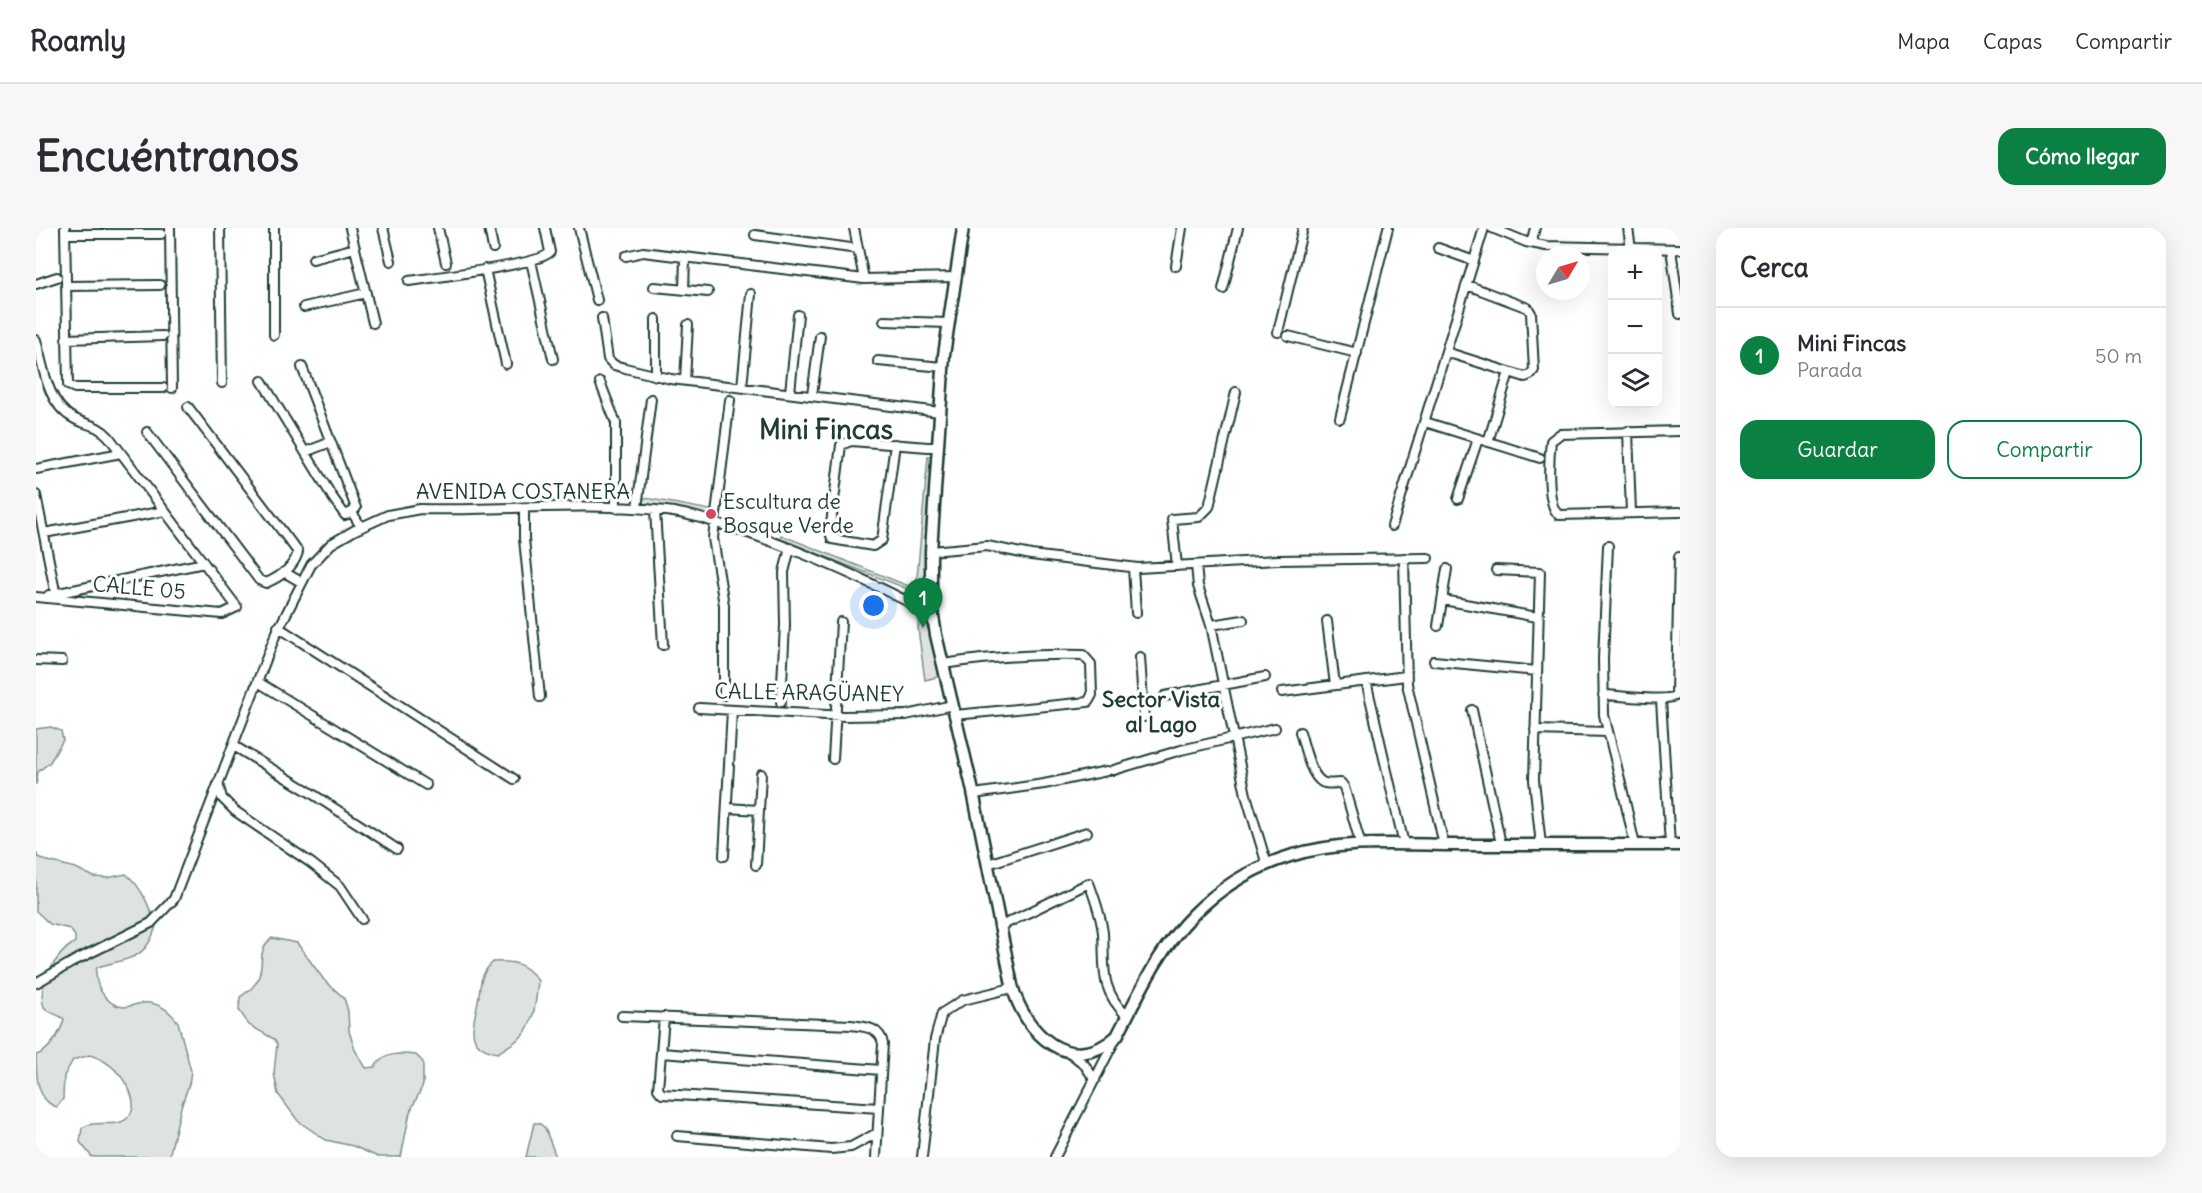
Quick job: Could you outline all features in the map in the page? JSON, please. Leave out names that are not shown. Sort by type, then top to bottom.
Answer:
[{"type":"street","points":[[161,234],[65,231],[67,382],[70,387],[167,388],[170,228]]},
{"type":"street","points":[[220,228],[222,383]]},
{"type":"street","points":[[274,228],[274,335]]},
{"type":"street","points":[[350,228],[373,323]]},
{"type":"street","points":[[383,228],[391,261]]},
{"type":"street","points":[[438,228],[446,263]]},
{"type":"street","points":[[489,228],[493,248]]},
{"type":"street","points":[[409,281],[531,261],[550,254],[545,228]]},
{"type":"street","points":[[579,228],[597,300]]},
{"type":"street","points":[[854,228],[864,279]]},
{"type":"street","points":[[963,228],[943,367],[931,551],[932,614],[974,794],[999,927],[1018,1007],[1032,1028],[1050,1043],[1084,1064],[1095,1080]]},
{"type":"street","points":[[1176,267],[1182,228]]},
{"type":"street","points":[[1223,289],[1238,228]]},
{"type":"street","points":[[1278,332],[1303,228]]},
{"type":"street","points":[[1340,418],[1388,228]]},
{"type":"street","points":[[1392,526],[1484,228]]},
{"type":"street","points":[[1492,228],[1531,243],[1560,248],[1608,249]]},
{"type":"street","points":[[1531,243],[1535,228]]},
{"type":"street","points":[[1628,228],[1631,246]]},
{"type":"street","points":[[755,235],[858,249]]},
{"type":"street","points":[[313,259],[355,248]]},
{"type":"street","points":[[1437,248],[1474,261]]},
{"type":"street","points":[[1676,249],[1680,314]]},
{"type":"street","points":[[626,256],[642,252],[864,279],[956,277]]},
{"type":"street","points":[[684,290],[685,258]]},
{"type":"street","points":[[531,261],[553,359]]},
{"type":"street","points":[[485,269],[506,364]]},
{"type":"street","points":[[36,284],[57,277]]},
{"type":"street","points":[[66,286],[160,285]]},
{"type":"street","points":[[1446,352],[1528,376],[1534,370],[1530,310],[1522,304],[1467,285]]},
{"type":"street","points":[[654,286],[708,292]]},
{"type":"street","points":[[304,307],[366,293]]},
{"type":"street","points":[[742,387],[751,294]]},
{"type":"street","points":[[790,392],[798,315]]},
{"type":"street","points":[[602,318],[606,356],[610,363],[625,368],[656,376],[940,412]]},
{"type":"street","points":[[656,319],[656,376]]},
{"type":"street","points":[[884,321],[948,323]]},
{"type":"street","points":[[685,380],[688,325]]},
{"type":"street","points":[[66,339],[163,336]]},
{"type":"street","points":[[812,395],[820,336]]},
{"type":"street","points":[[1288,336],[1357,354]]},
{"type":"street","points":[[36,340],[55,402],[65,413],[75,419],[99,428],[121,453],[204,563],[56,596],[36,495]]},
{"type":"street","points":[[878,361],[943,367]]},
{"type":"street","points":[[262,381],[345,515],[356,508],[302,366]]},
{"type":"street","points":[[1488,442],[1509,372]]},
{"type":"street","points":[[600,382],[614,417],[617,434],[616,508]]},
{"type":"street","points":[[1178,566],[1172,519],[1199,517],[1209,507],[1236,392]]},
{"type":"street","points":[[638,508],[651,399]]},
{"type":"street","points":[[724,695],[723,605],[713,546],[730,400]]},
{"type":"street","points":[[147,432],[259,580],[266,583],[284,572],[294,562],[298,552],[188,407]]},
{"type":"street","points":[[1425,422],[1540,458]]},
{"type":"street","points":[[1628,431],[1631,513]]},
{"type":"street","points":[[1680,431],[1560,434],[1552,438],[1550,462],[1551,502],[1554,511],[1559,515],[1680,512]]},
{"type":"street","points":[[1458,499],[1478,439]]},
{"type":"street","points":[[895,444],[888,511],[882,540],[873,546],[832,539],[830,532],[841,445],[851,441],[895,444],[938,447]]},
{"type":"street","points":[[305,452],[331,442]]},
{"type":"street","points":[[36,469],[121,453]]},
{"type":"street","name":"AVENIDA COSTANERA","points":[[36,983],[76,960],[137,931],[151,923],[164,911],[178,890],[279,627],[301,582],[323,551],[340,538],[388,515],[409,510],[616,508],[681,513],[790,548],[862,578],[932,614]]},
{"type":"street","points":[[524,509],[524,539],[540,697]]},
{"type":"street","points":[[655,510],[663,645]]},
{"type":"street","points":[[44,533],[165,511]]},
{"type":"street","points":[[352,512],[361,527]]},
{"type":"street","points":[[931,551],[987,546],[1031,555],[1133,567],[1278,560],[1428,558]]},
{"type":"street","points":[[1608,546],[1603,659],[1604,715],[1635,845]]},
{"type":"street","points":[[781,702],[785,625],[784,572],[790,548]]},
{"type":"street","points":[[1603,695],[1661,700],[1674,697],[1677,690],[1679,557]]},
{"type":"street","points":[[1404,558],[1406,676],[1444,844]]},
{"type":"street","name":"CALLE 05","points":[[37,597],[56,596],[222,614],[237,607],[204,563]]},
{"type":"street","points":[[1196,565],[1198,586],[1211,625],[1246,795],[1267,865]]},
{"type":"street","points":[[1133,567],[1136,613]]},
{"type":"street","points":[[1438,626],[1447,569]]},
{"type":"street","points":[[1496,570],[1540,572],[1534,780],[1541,845]]},
{"type":"street","points":[[284,572],[301,582]]},
{"type":"street","points":[[1443,600],[1537,617]]},
{"type":"street","points":[[1211,625],[1243,620]]},
{"type":"street","points":[[1327,621],[1335,684]]},
{"type":"street","points":[[833,759],[841,622]]},
{"type":"street","points":[[279,627],[514,779]]},
{"type":"street","name":"CALLE ARAGÜANEY","points":[[699,708],[837,715],[906,715],[1088,702],[1092,695],[1091,664],[1083,655],[996,657],[943,664]]},
{"type":"street","points":[[1140,657],[1144,717]]},
{"type":"street","points":[[36,660],[63,661]]},
{"type":"street","points":[[1434,661],[1537,671]]},
{"type":"street","points":[[1282,692],[1406,676]]},
{"type":"street","points":[[1165,696],[1265,677]]},
{"type":"street","points":[[1366,681],[1404,844]]},
{"type":"street","points":[[258,682],[426,785]]},
{"type":"street","points":[[1055,1157],[1160,956],[1186,921],[1227,886],[1267,865],[1292,855],[1361,845],[1675,845],[1661,700]]},
{"type":"street","points":[[724,856],[732,710]]},
{"type":"street","points":[[1472,710],[1501,844]]},
{"type":"street","points":[[974,794],[1111,771],[1180,750],[1275,728]]},
{"type":"street","points":[[1535,730],[1608,732]]},
{"type":"street","points":[[1300,732],[1312,768],[1319,780],[1328,784],[1341,783],[1344,787],[1361,845]]},
{"type":"street","points":[[234,746],[397,849]]},
{"type":"street","points":[[756,865],[761,774]]},
{"type":"street","points":[[218,783],[222,798],[235,811],[311,863],[340,886],[362,919]]},
{"type":"street","points":[[727,808],[759,810]]},
{"type":"street","points":[[988,864],[1087,832]]},
{"type":"street","points":[[999,927],[1089,883],[1099,912],[1105,980],[1115,1004],[1127,1016]]},
{"type":"street","points":[[922,1157],[935,1039],[942,1013],[963,1000],[1012,988]]},
{"type":"street","points":[[622,1016],[851,1025],[879,1033],[882,1038],[876,1157]]},
{"type":"street","points":[[664,1017],[658,1089],[662,1094],[879,1108]]},
{"type":"street","points":[[1067,1052],[1098,1050],[1117,1036]]},
{"type":"street","points":[[661,1053],[881,1070]]},
{"type":"street","points":[[677,1136],[831,1149],[851,1147],[877,1133]]},
{"type":"shaded area","points":[[928,456],[933,456],[924,590],[918,593],[780,539],[781,535],[916,589]]},
{"type":"shaded area","points":[[640,497],[716,511],[715,518],[640,505]]},
{"type":"shaded area","points":[[919,614],[923,615],[935,646],[939,671],[937,677],[925,680],[918,629]]},
{"type":"shaded area","points":[[51,727],[61,731],[63,740],[50,762],[38,772],[36,785],[36,729]]},
{"type":"shaded area","points":[[36,852],[38,857],[44,860],[76,868],[94,877],[107,878],[126,874],[141,891],[148,904],[156,926],[147,946],[127,959],[97,967],[96,973],[98,986],[110,1002],[123,1007],[153,1003],[167,1010],[178,1022],[191,1071],[169,1157],[92,1157],[80,1142],[82,1128],[88,1125],[122,1121],[128,1118],[133,1108],[131,1094],[123,1079],[101,1060],[90,1055],[73,1060],[64,1076],[63,1099],[57,1107],[50,1104],[41,1093],[37,1078],[36,1055],[54,1041],[64,1019],[44,1007],[43,989],[50,970],[61,954],[75,942],[75,936],[70,929],[50,924],[36,911]]},
{"type":"shaded area","points":[[272,938],[297,943],[324,980],[344,998],[348,1011],[349,1031],[355,1050],[366,1068],[375,1067],[388,1056],[398,1054],[416,1055],[423,1062],[423,1085],[410,1112],[401,1157],[378,1157],[353,1146],[326,1140],[298,1121],[278,1094],[274,1073],[277,1044],[274,1039],[249,1025],[239,1010],[240,997],[257,982],[262,952]]},
{"type":"shaded area","points":[[493,962],[519,964],[529,970],[538,981],[530,1024],[520,1038],[498,1053],[480,1046],[473,1034],[481,980]]},
{"type":"shaded area","points":[[534,1123],[539,1123],[545,1128],[556,1157],[526,1157]]},
{"type":"place","name":"Escultura de Bosque Verde","points":[[711,514]]},
{"type":"place","name":"Mini Fincas","points":[[923,628]]},
{"type":"district","name":"Mini Fincas","points":[[826,430]]},
{"type":"district","name":"Sector Vista al Lago","points":[[1161,712]]}]
